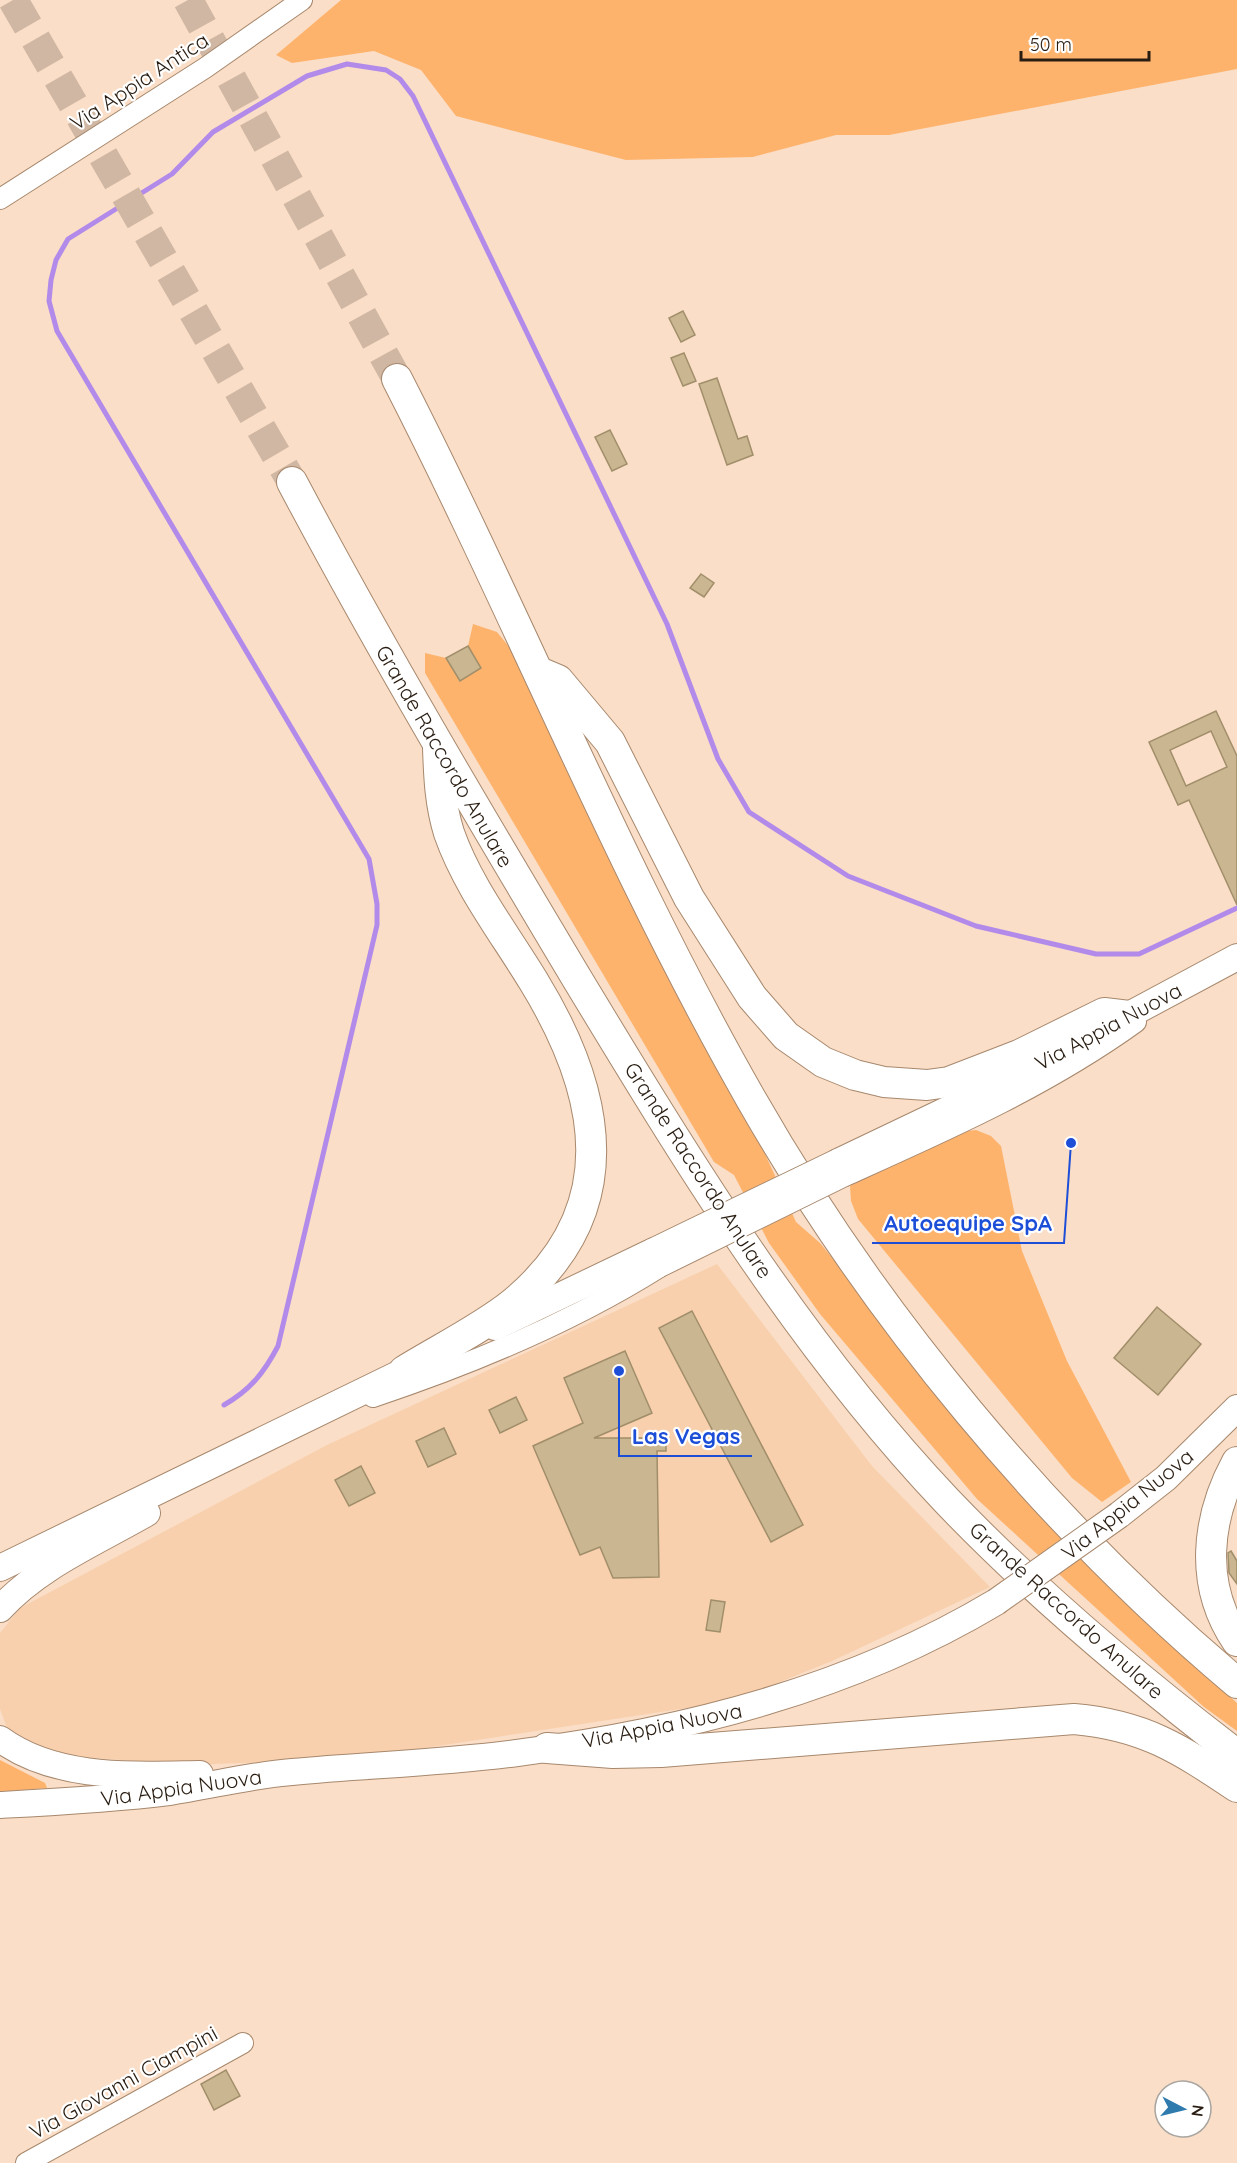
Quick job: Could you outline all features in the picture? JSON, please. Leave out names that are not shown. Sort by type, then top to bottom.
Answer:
[{"type":"highway","points":[[397,379],[615,837],[712,1028],[753,1103],[855,1262],[927,1358],[1010,1459],[1112,1565],[1237,1683]]},
{"type":"highway","name":"Grande Raccordo Anulare","points":[[292,482],[360,611],[643,1088],[781,1296],[843,1377],[931,1482],[1010,1562],[1051,1602],[1237,1755]]},
{"type":"highway","points":[[538,672],[558,680],[610,742],[689,898],[752,997],[786,1036],[823,1062],[855,1076],[884,1083],[927,1085],[949,1082],[1019,1055],[1104,1013],[1129,1016]]},
{"type":"highway","points":[[404,1371],[511,1305],[545,1271],[569,1238],[579,1216],[589,1183],[593,1154],[592,1126],[586,1094],[561,1033],[535,984],[473,885],[449,833],[439,794],[438,745]]},
{"type":"highway","points":[[1237,1462],[1219,1501],[1212,1529],[1210,1554],[1213,1581],[1222,1612],[1237,1641]]},
{"type":"highway","points":[[547,1748],[613,1753],[661,1752],[1074,1719],[1118,1724],[1162,1741],[1180,1749],[1237,1787]]},
{"type":"main road","name":"Via Appia Nuova","points":[[0,1568],[404,1371],[657,1259],[841,1169],[1237,957]]},
{"type":"main road","name":"Via Appia Nuova","points":[[0,1805],[172,1791],[288,1772],[427,1762],[547,1748],[706,1719],[752,1707],[836,1678],[920,1642],[996,1602],[1119,1515],[1171,1473],[1237,1408]]},
{"type":"main road","points":[[0,1609],[23,1587],[45,1571],[165,1504],[254,1445]]},
{"type":"main road","points":[[0,1739],[15,1750],[42,1762],[95,1771],[152,1774],[288,1772]]},
{"type":"street","name":"Via Appia Antica","points":[[0,199],[204,68],[302,0]]},
{"type":"street","name":"Via Appia Nuova","points":[[841,1169],[994,1108],[1102,1046],[1191,982]]},
{"type":"street","name":"Via Appia Nuova","points":[[313,1417],[456,1369],[620,1292],[657,1259]]},
{"type":"street","points":[[0,1560],[49,1544]]},
{"type":"street","name":"Via Giovanni Ciampini","points":[[26,2163],[243,2043]]},
{"type":"shaded area","points":[[341,0],[1237,0],[1237,69],[889,135],[836,135],[753,157],[626,160],[456,116],[421,70],[374,51],[292,63],[276,55]]},
{"type":"shaded area","points":[[473,624],[497,632],[510,648],[644,931],[761,1145],[796,1222],[820,1243],[1048,1523],[1107,1585],[1237,1703],[1237,1731],[1204,1707],[977,1499],[820,1314],[769,1243],[734,1175],[714,1162],[425,673],[425,653],[446,658],[460,681],[481,668],[468,646]]},
{"type":"shaded area","points":[[976,1130],[991,1136],[1001,1146],[1022,1251],[1067,1361],[1131,1482],[1102,1502],[1072,1478],[858,1219],[851,1201],[850,1186],[873,1167],[900,1162],[959,1132]]},
{"type":"shaded area","points":[[717,1264],[872,1466],[990,1587],[832,1661],[733,1701],[353,1759],[189,1765],[55,1755],[7,1728],[0,1709],[0,1633],[20,1608],[327,1445]]},
{"type":"shaded area","points":[[0,1760],[45,1783],[47,1788],[0,1792]]},
{"type":"building","points":[[683,311],[695,335],[681,342],[669,318]]},
{"type":"building","points":[[684,353],[696,381],[683,386],[671,358]]},
{"type":"building","points":[[717,378],[738,439],[747,436],[753,455],[727,465],[699,384]]},
{"type":"building","points":[[610,430],[627,464],[612,471],[595,437]]},
{"type":"building","points":[[701,574],[714,583],[704,597],[690,588]]},
{"type":"building","points":[[468,646],[481,668],[460,681],[446,658]]},
{"type":"building","points":[[1216,711],[1237,756],[1237,905],[1189,800],[1178,805],[1149,742]],"holes":[[[1211,731],[1227,767],[1186,786],[1170,750]]]},
{"type":"building","points":[[1157,1307],[1201,1344],[1158,1395],[1114,1358]]},
{"type":"building","points":[[692,1311],[803,1525],[771,1542],[659,1328]]},
{"type":"building","points":[[625,1351],[652,1413],[594,1438],[666,1438],[666,1451],[657,1451],[659,1577],[613,1578],[600,1547],[580,1555],[533,1446],[583,1423],[564,1378]]},
{"type":"building","points":[[516,1397],[527,1420],[500,1433],[489,1410]]},
{"type":"building","points":[[444,1428],[456,1454],[428,1467],[416,1441]]},
{"type":"building","points":[[361,1466],[375,1493],[349,1506],[335,1480]]},
{"type":"building","points":[[1231,1551],[1237,1561],[1237,1584],[1229,1573],[1228,1553]]},
{"type":"building","points":[[711,1600],[725,1602],[720,1632],[706,1630]]},
{"type":"building","points":[[226,2070],[240,2096],[214,2110],[201,2084]]},
{"type":"waterway","name":"Grande Raccordo Anulare","points":[[224,1405],[256,1380],[278,1346],[377,925],[377,904],[369,859],[57,331],[49,301],[56,260],[68,239],[172,174],[213,132],[307,76],[347,64],[386,70],[400,79],[413,96],[667,624],[718,759],[749,812],[848,876],[976,926],[1096,954],[1139,954],[1237,908]]},
{"type":"tunnel","points":[[13,0],[292,482]]},
{"type":"tunnel","points":[[188,0],[397,379]]},
{"type":"place","name":"Autoequipe SpA","points":[[1071,1143]]},
{"type":"place","name":"Las Vegas","points":[[619,1371]]}]
